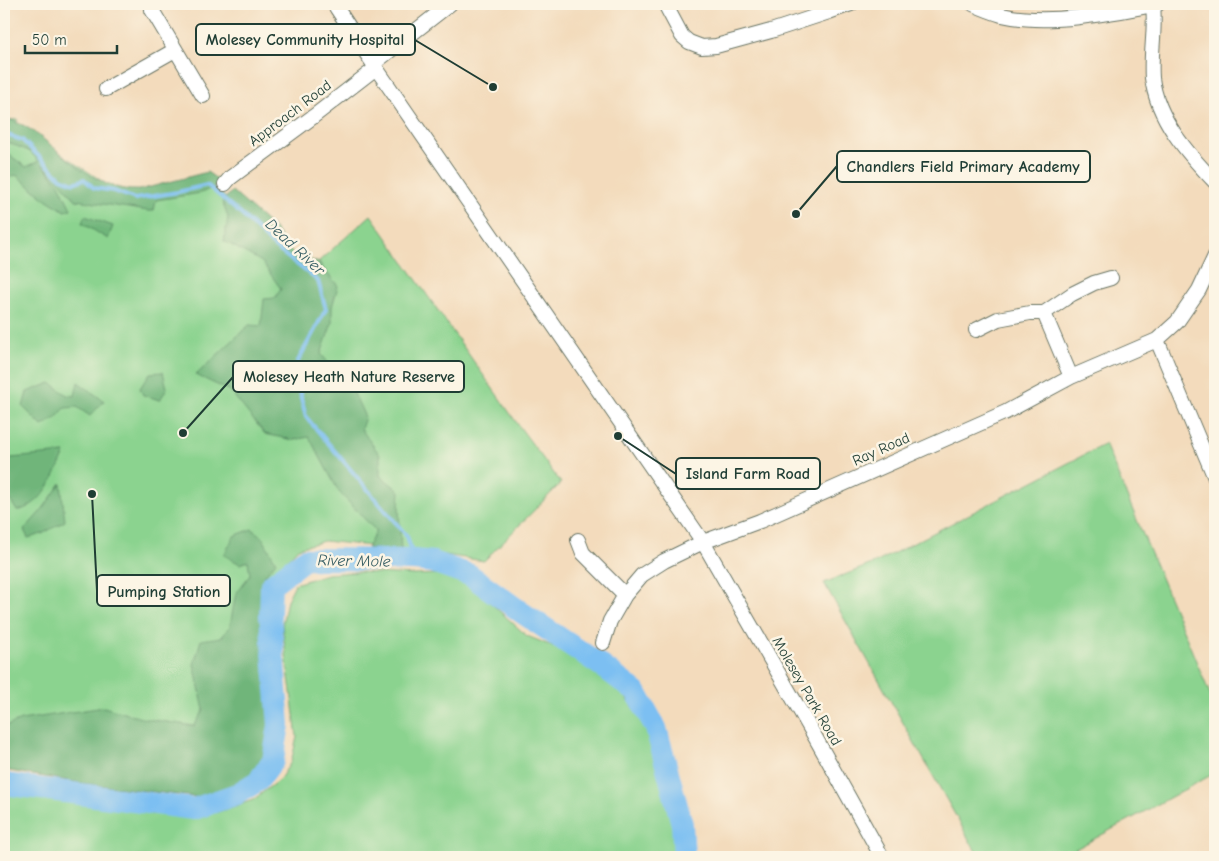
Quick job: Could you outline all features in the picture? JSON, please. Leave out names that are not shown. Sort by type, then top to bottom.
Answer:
[{"type":"street","points":[[152,4],[152,10],[203,96]]},
{"type":"street","name":"Molesey Park Road","points":[[334,4],[703,542],[882,857]]},
{"type":"street","name":"Approach Road","points":[[225,184],[230,178],[314,116],[450,4]]},
{"type":"street","points":[[665,4],[682,36],[689,42],[702,47],[716,46],[771,31],[851,4]]},
{"type":"street","points":[[973,4],[1002,15],[1032,18],[1065,11],[1090,15],[1156,4],[1152,50],[1152,77],[1155,92],[1172,130],[1215,182]]},
{"type":"street","points":[[106,89],[175,50]]},
{"type":"street","name":"Ray Road","points":[[603,643],[610,621],[625,595],[642,576],[657,566],[703,542],[760,521],[1006,412],[1072,377],[1157,340],[1177,322],[1199,290],[1215,256]]},
{"type":"street","points":[[976,330],[998,319],[1044,312],[1072,294],[1094,283],[1111,278]]},
{"type":"street","points":[[1044,312],[1072,377]]},
{"type":"street","points":[[1157,340],[1215,478]]},
{"type":"street","points":[[578,540],[583,553],[625,595]]},
{"type":"green space","points":[[4,117],[25,126],[92,176],[122,189],[139,190],[207,172],[220,181],[220,184],[201,193],[156,200],[154,211],[148,211],[76,200],[42,164],[59,184],[71,209],[65,211],[44,198],[16,175],[4,179],[4,151],[26,167],[39,161],[29,151],[4,141]]},
{"type":"green space","points":[[4,119],[18,120],[16,123],[108,185],[131,191],[164,194],[206,181],[282,244],[333,290],[319,261],[371,215],[561,483],[484,561],[420,551],[324,541],[298,548],[268,580],[256,625],[256,735],[4,764]]},
{"type":"green space","points":[[232,191],[275,229],[294,255],[318,262],[338,286],[332,307],[332,323],[321,354],[331,366],[329,377],[335,389],[351,387],[365,417],[361,429],[380,455],[380,476],[400,491],[401,552],[367,548],[376,531],[339,492],[309,437],[293,440],[265,434],[230,391],[196,375],[249,325],[261,326],[264,299],[275,298],[281,289],[262,262],[224,241],[228,217],[222,202]]},
{"type":"green space","points":[[85,216],[113,226],[108,239],[82,223]]},
{"type":"green space","points":[[163,372],[167,388],[160,400],[143,395],[140,388],[150,373]]},
{"type":"green space","points":[[78,382],[104,401],[90,416],[77,407],[65,408],[56,418],[42,426],[23,407],[27,392],[51,383],[67,395],[75,396]]},
{"type":"green space","points":[[1105,444],[1215,706],[1215,773],[1061,857],[979,857],[824,583],[877,562]]},
{"type":"green space","points":[[65,453],[53,479],[41,496],[26,508],[17,511],[4,490],[4,462],[11,458]]},
{"type":"green space","points":[[61,483],[65,521],[42,534],[28,538],[24,530],[42,510]]},
{"type":"green space","points":[[252,529],[262,537],[276,562],[264,576],[262,643],[273,720],[264,764],[237,787],[196,797],[81,783],[4,770],[4,727],[21,720],[104,707],[141,718],[194,726],[204,710],[194,664],[201,640],[222,637],[230,626],[236,593],[250,575],[248,561],[240,564],[224,555],[234,536]]},
{"type":"green space","points":[[358,572],[415,575],[439,574],[460,578],[474,588],[527,636],[567,652],[625,696],[643,723],[657,759],[673,818],[675,857],[4,857],[4,790],[72,802],[116,805],[151,814],[187,815],[218,812],[253,800],[280,779],[291,762],[297,737],[282,625],[287,600],[295,584],[327,574]]},
{"type":"waterway","name":"Dead River","points":[[4,134],[22,140],[61,178],[74,183],[84,179],[94,188],[114,191],[135,199],[207,185],[277,249],[318,281],[326,309],[298,361],[301,398],[306,417],[407,536],[414,560]]},
{"type":"waterway","name":"River Mole","points":[[4,784],[194,809],[237,794],[258,781],[273,761],[279,725],[270,616],[271,585],[305,559],[414,560],[433,562],[470,575],[521,612],[602,666],[636,692],[656,728],[682,824],[684,857]]},
{"type":"place","name":"Molesey Community Hospital","points":[[493,87]]},
{"type":"place","name":"Chandlers Field Primary Academy","points":[[796,214]]},
{"type":"place","name":"Molesey Heath Nature Reserve","points":[[183,433]]},
{"type":"place","name":"Island Farm Road","points":[[618,436]]},
{"type":"place","name":"Pumping Station","points":[[92,494]]}]
